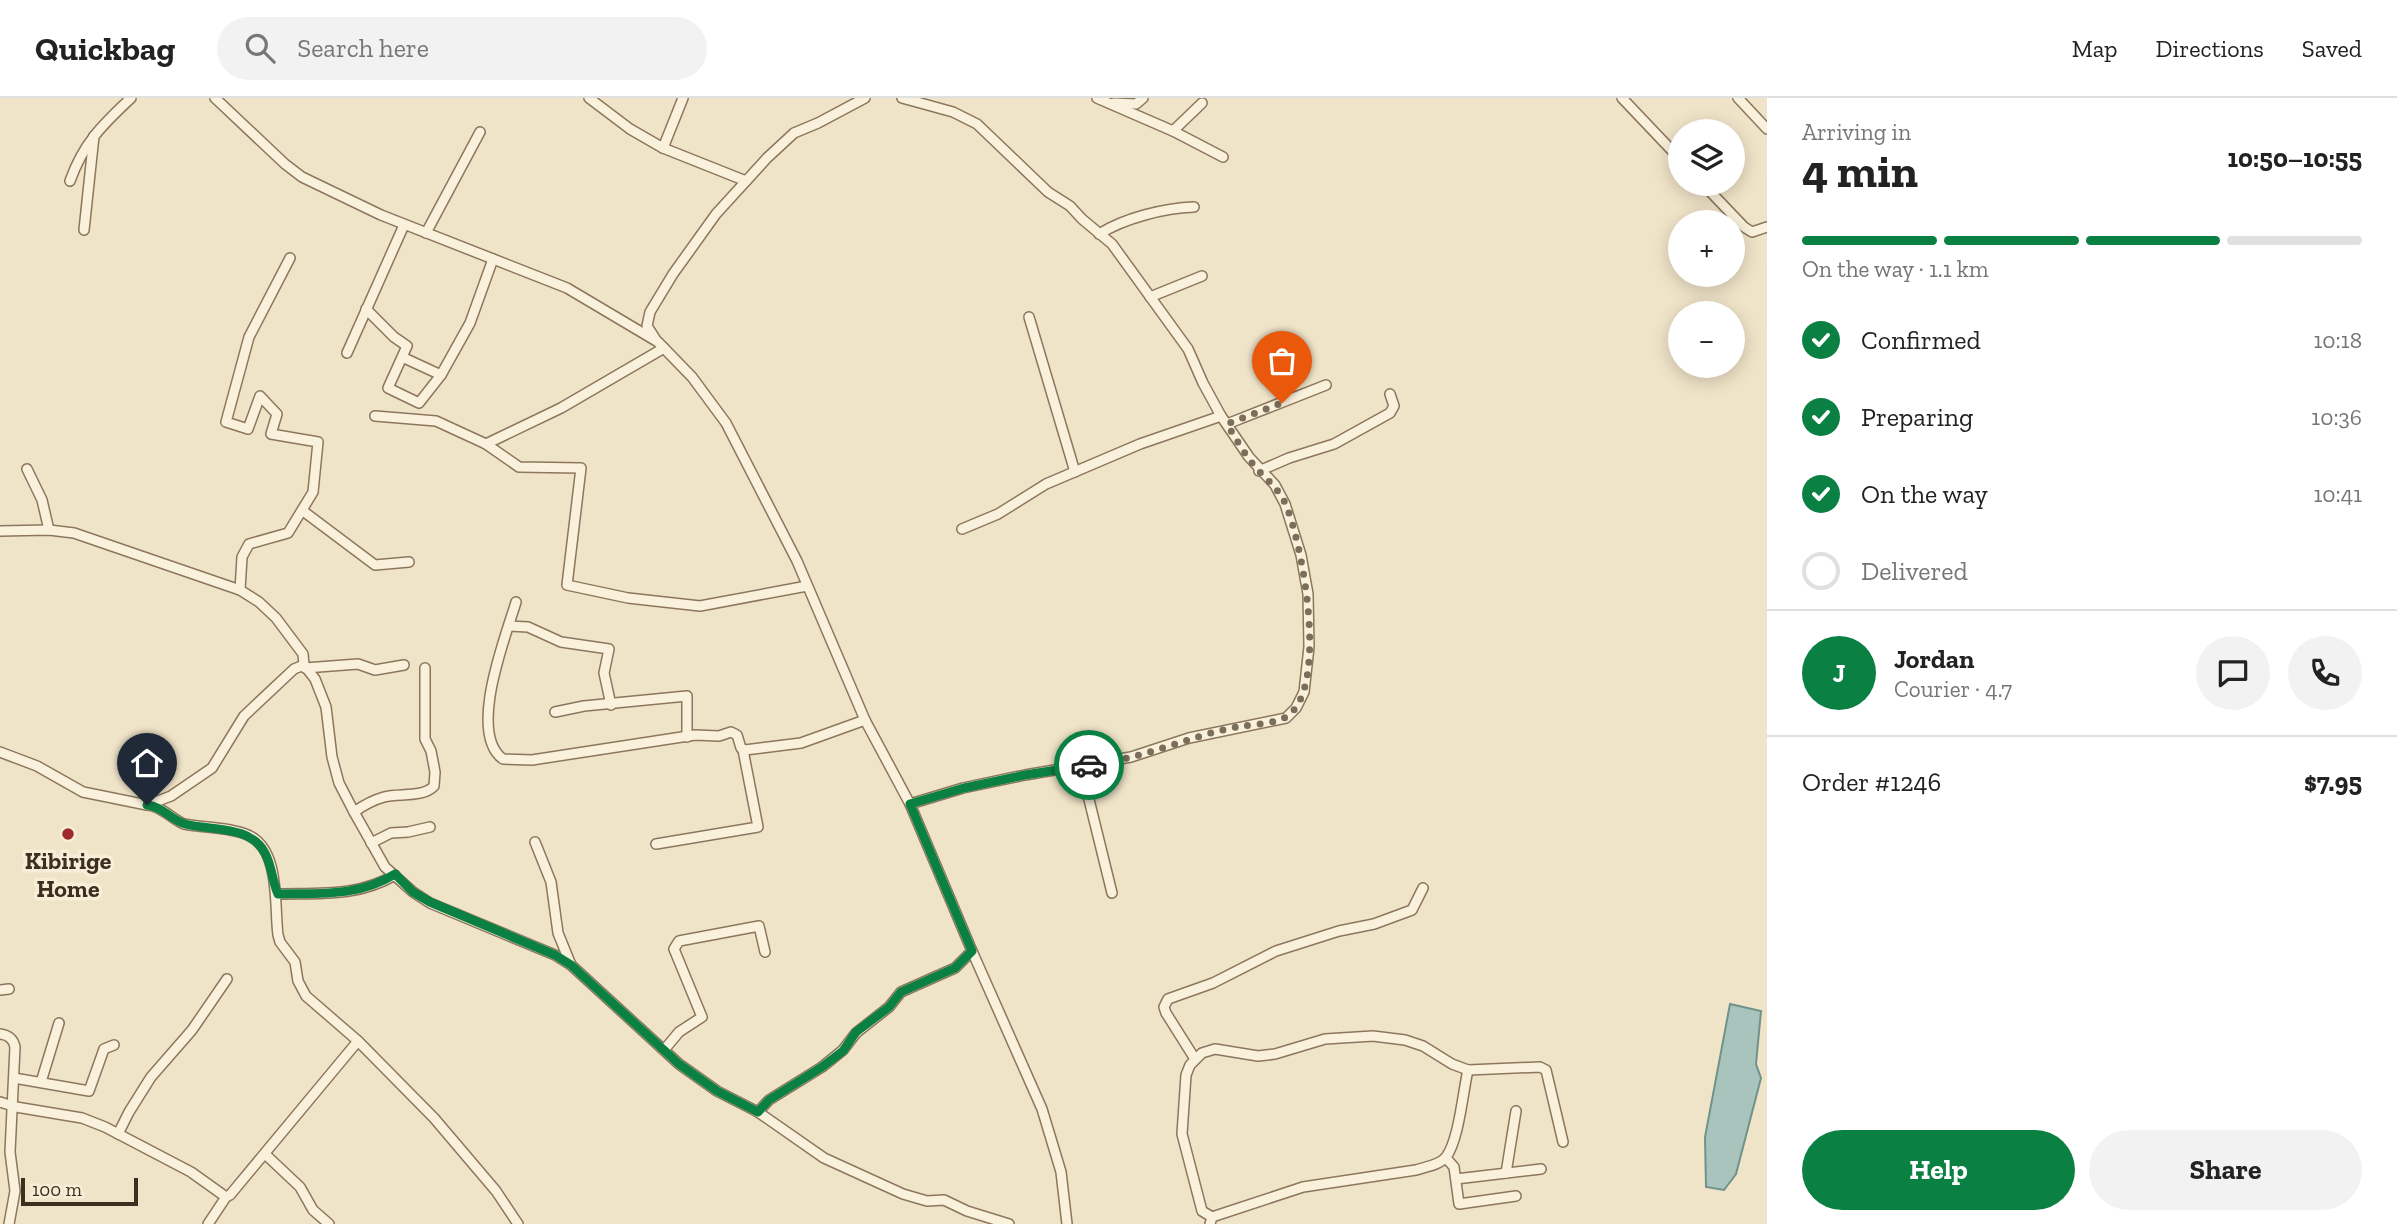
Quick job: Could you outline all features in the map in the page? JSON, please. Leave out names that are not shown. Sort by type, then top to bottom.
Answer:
[{"type":"street","points":[[70,181],[78,159],[94,135],[131,98]]},
{"type":"street","points":[[215,98],[302,177],[404,225],[568,288],[661,345],[681,363],[726,423],[797,561],[865,720],[910,804],[1042,1109],[1061,1172],[1067,1224]]},
{"type":"street","points":[[589,98],[630,129],[663,148],[746,181]]},
{"type":"street","points":[[663,148],[683,98]]},
{"type":"street","points":[[661,345],[647,326],[650,312],[709,224],[746,181],[794,133],[865,98]]},
{"type":"street","points":[[902,98],[953,113],[977,124],[1048,192],[1070,206],[1112,244],[1188,349],[1224,420],[1259,471],[1275,485],[1286,504],[1301,555],[1308,594],[1309,648],[1304,692],[1296,708],[1286,718],[1189,738],[1131,757],[964,788],[910,804]]},
{"type":"street","points":[[1097,98],[1173,131],[1223,157]]},
{"type":"street","points":[[1622,98],[1668,146]]},
{"type":"street","points":[[1738,98],[1767,129]]},
{"type":"street","points":[[1108,103],[1140,101],[1139,116]]},
{"type":"street","points":[[1173,131],[1202,103]]},
{"type":"street","points":[[426,233],[480,132]]},
{"type":"street","points":[[84,230],[94,135]]},
{"type":"street","points":[[1714,196],[1752,232],[1767,227]]},
{"type":"street","points":[[1098,234],[1108,228],[1149,215],[1180,208],[1194,208]]},
{"type":"street","points":[[347,354],[404,225]]},
{"type":"street","points":[[240,590],[242,557],[249,544],[288,533],[313,492],[318,442],[271,434],[277,414],[260,396],[248,429],[226,422],[249,337],[290,258]]},
{"type":"street","points":[[366,309],[407,346],[388,388],[419,403],[441,375],[470,323],[493,259]]},
{"type":"street","points":[[1150,297],[1202,276]]},
{"type":"street","points":[[1029,317],[1074,472]]},
{"type":"street","points":[[486,444],[561,408],[661,345]]},
{"type":"street","points":[[402,358],[441,375]]},
{"type":"street","points":[[962,529],[998,514],[1046,484],[1140,444],[1224,420],[1326,385]]},
{"type":"street","points":[[1259,471],[1334,444],[1390,414],[1394,406],[1390,394]]},
{"type":"street","points":[[374,416],[436,421],[486,444],[519,467],[581,468],[567,585],[628,598],[700,606],[807,586]]},
{"type":"street","points":[[27,469],[42,500],[49,530]]},
{"type":"street","points":[[303,512],[375,565],[409,562]]},
{"type":"street","points":[[0,531],[49,530],[74,533],[240,590],[259,602],[276,618],[303,654],[305,667],[315,679],[326,707],[332,757],[339,783],[354,812],[385,867],[413,892],[430,902],[555,955],[571,965],[664,1050],[717,1091],[758,1112],[824,1158],[868,1179],[927,1201],[944,1200],[967,1211],[1009,1224]]},
{"type":"street","points":[[516,602],[489,692],[487,719],[496,751],[501,758],[532,760],[687,737],[719,736],[733,732],[737,735],[743,750],[758,827],[656,844]]},
{"type":"street","points":[[509,626],[528,627],[561,642],[609,649],[604,673],[611,705]]},
{"type":"street","points":[[147,805],[172,796],[212,768],[244,716],[295,668],[358,664],[374,670],[404,665]]},
{"type":"street","points":[[354,812],[387,796],[427,791],[434,786],[435,772],[431,751],[425,739],[425,668]]},
{"type":"street","points":[[555,712],[584,706],[687,696],[687,737]]},
{"type":"street","points":[[743,750],[801,743],[865,720]]},
{"type":"street","points":[[0,752],[31,763],[83,792],[155,806],[184,824],[238,833],[254,839],[265,853],[273,871],[278,935],[295,962],[300,988],[358,1041],[434,1118],[496,1191],[518,1224]]},
{"type":"street","points":[[1081,767],[1112,893]]},
{"type":"street","points":[[371,843],[391,833],[430,827]]},
{"type":"street","points":[[535,842],[551,882],[558,933],[571,965]]},
{"type":"street","points":[[276,892],[352,892],[377,885],[395,874]]},
{"type":"street","points":[[1195,1059],[1166,1013],[1164,1007],[1168,999],[1213,983],[1276,951],[1339,931],[1374,924],[1412,910],[1423,888]]},
{"type":"street","points":[[664,1050],[679,1031],[702,1017],[674,949],[679,941],[759,926],[765,952]]},
{"type":"street","points":[[758,1112],[776,1095],[843,1051],[856,1032],[889,1007],[901,992],[955,968],[972,951]]},
{"type":"street","points":[[118,1134],[151,1077],[192,1030],[227,979]]},
{"type":"street","points":[[41,1082],[59,1023]]},
{"type":"street","points":[[0,1034],[14,1041],[10,1152],[15,1191],[9,1224]]},
{"type":"street","points":[[1468,1070],[1458,1125],[1446,1158],[1433,1165],[1303,1187],[1211,1221],[1202,1211],[1182,1133],[1186,1075],[1195,1059],[1202,1053],[1215,1049],[1258,1056],[1275,1054],[1325,1039],[1373,1036],[1405,1040],[1423,1046],[1452,1064],[1468,1070],[1518,1067],[1546,1070],[1563,1142]]},
{"type":"street","points":[[208,1224],[226,1197],[358,1041]]},
{"type":"street","points":[[14,1078],[89,1091],[104,1049],[114,1045]]},
{"type":"street","points":[[0,1102],[82,1118],[191,1172],[226,1197]]},
{"type":"street","points":[[1506,1173],[1516,1111]]},
{"type":"street","points":[[265,1154],[300,1187],[313,1210],[329,1224]]},
{"type":"street","points":[[1446,1158],[1454,1167],[1459,1204],[1516,1196]]},
{"type":"street","points":[[1456,1179],[1541,1169]]},
{"type":"water","points":[[1730,1004],[1761,1011],[1756,1064],[1761,1078],[1736,1174],[1724,1190],[1706,1187],[1705,1137]]},
{"type":"way so far","points":[[1089,765],[1131,757],[1189,738],[1286,718],[1301,701],[1309,648],[1308,594],[1301,555],[1286,504],[1275,485],[1248,457],[1227,424],[1282,403]]},
{"type":"place","name":"Kibirige Home","points":[[68,834]]},
{"type":"route","points":[[147,805],[155,806],[184,824],[248,835],[254,839],[265,853],[273,871],[278,894],[352,892],[377,885],[395,874],[413,892],[430,902],[555,955],[571,965],[679,1064],[717,1091],[758,1112],[769,1100],[843,1051],[856,1032],[889,1007],[897,995],[955,968],[972,951],[910,804],[964,788],[1089,765]]}]
